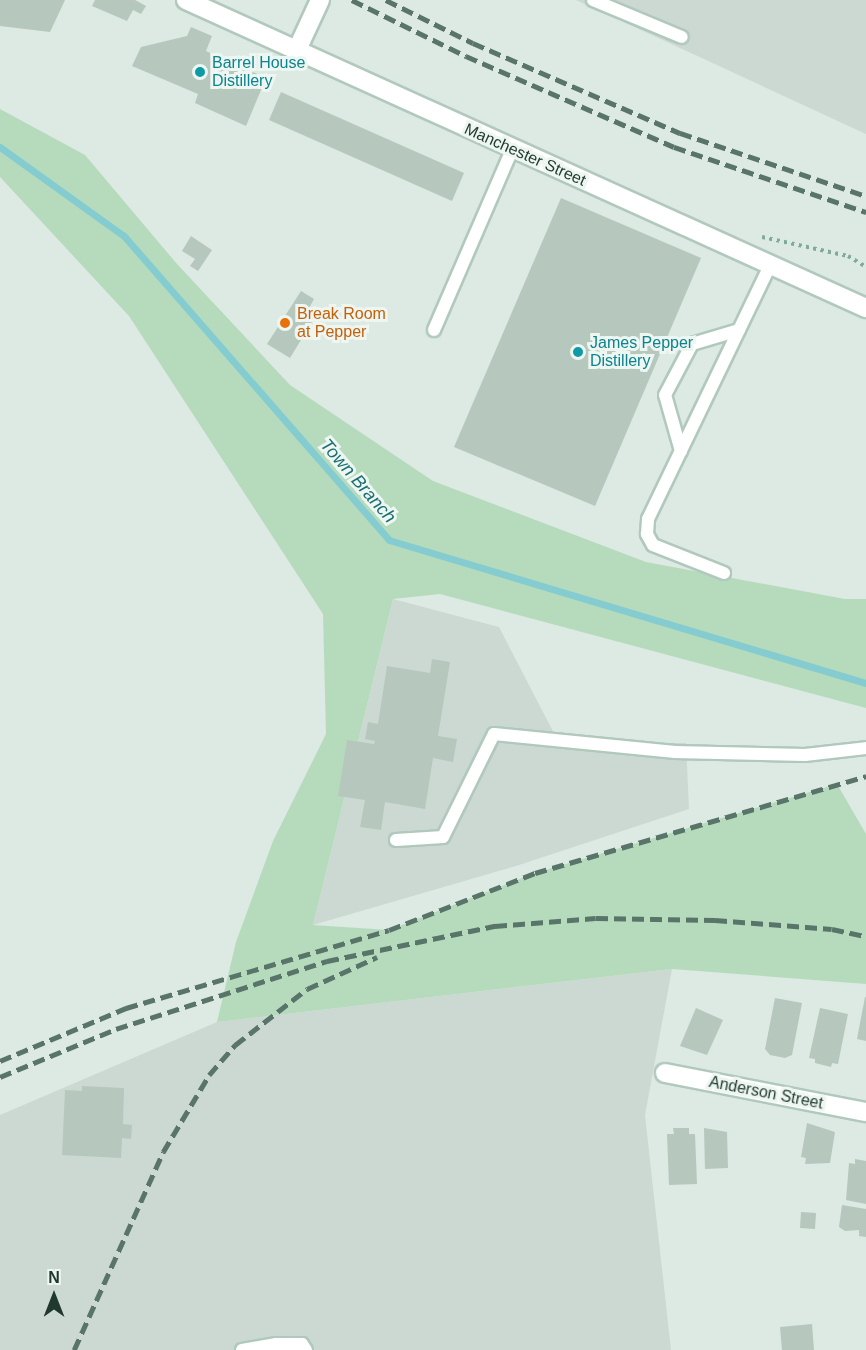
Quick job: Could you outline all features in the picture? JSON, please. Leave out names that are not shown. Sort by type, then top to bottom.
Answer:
[{"type":"main road","name":"Manchester Street","points":[[186,0],[512,150],[866,308]]},
{"type":"main road","points":[[296,52],[320,0]]},
{"type":"main road","name":"Anderson Street","points":[[665,1073],[866,1112]]},
{"type":"lane","points":[[593,0],[682,38]]},
{"type":"lane","points":[[434,330],[512,150]]},
{"type":"lane","points":[[724,573],[653,545],[647,534],[648,519],[770,265]]},
{"type":"lane","points":[[681,450],[665,395],[692,344],[739,330]]},
{"type":"lane","points":[[396,840],[443,837],[494,734],[675,752],[805,755],[866,748]]},
{"type":"lane","points":[[242,1350],[302,1344],[306,1350]]},
{"type":"shaded area","points":[[576,0],[866,0],[866,134]]},
{"type":"shaded area","points":[[393,599],[499,627],[559,743],[686,743],[689,809],[516,866],[313,925]]},
{"type":"shaded area","points":[[672,969],[645,1115],[671,1350],[0,1350],[0,1115],[217,1022]]},
{"type":"green space","points":[[0,109],[85,155],[177,264],[290,385],[433,481],[646,562],[845,599],[866,599],[866,708],[440,594],[393,599],[313,925],[389,930],[535,873],[837,784],[866,834],[866,984],[672,969],[217,1022],[236,942],[273,841],[326,734],[323,614],[129,316],[0,177]]},
{"type":"building","points":[[0,0],[65,0],[50,32],[0,26]]},
{"type":"building","points":[[95,0],[135,0],[146,6],[141,14],[133,10],[127,21],[92,6]]},
{"type":"building","name":"Barrel House Distillery","points":[[191,27],[212,36],[206,51],[266,78],[246,126],[195,103],[198,94],[132,66],[141,47],[187,36]]},
{"type":"building","points":[[281,92],[464,173],[452,201],[269,120]]},
{"type":"building","name":"James Pepper Distillery","points":[[561,198],[701,258],[595,506],[454,447]]},
{"type":"building","points":[[191,236],[212,250],[198,271],[190,266],[195,259],[182,251]]},
{"type":"building","points":[[301,291],[314,299],[304,317],[312,322],[290,358],[267,344]]},
{"type":"building","points":[[432,659],[450,662],[438,736],[457,739],[453,762],[433,758],[425,809],[385,802],[381,830],[360,827],[365,800],[338,796],[347,740],[374,744],[375,741],[365,739],[368,722],[378,724],[387,666],[430,673]]},
{"type":"building","points":[[866,997],[866,1041],[857,1039]]},
{"type":"building","points":[[775,998],[802,1003],[792,1055],[785,1058],[770,1055],[765,1049]]},
{"type":"building","points":[[696,1008],[723,1020],[707,1055],[680,1046]]},
{"type":"building","points":[[820,1008],[848,1014],[838,1064],[832,1063],[831,1067],[815,1063],[815,1059],[809,1058]]},
{"type":"building","points":[[82,1086],[124,1088],[123,1124],[132,1125],[131,1139],[122,1138],[121,1158],[62,1155],[65,1090],[82,1091]]},
{"type":"building","points":[[807,1123],[835,1132],[830,1163],[805,1164],[806,1158],[801,1157]]},
{"type":"building","points":[[673,1128],[689,1128],[689,1134],[695,1134],[697,1184],[669,1185],[667,1134],[674,1134]]},
{"type":"building","points":[[704,1128],[727,1132],[728,1168],[705,1169]]},
{"type":"building","points":[[855,1159],[866,1161],[866,1204],[846,1200],[849,1163],[855,1164]]},
{"type":"building","points":[[842,1205],[866,1209],[866,1237],[859,1236],[859,1230],[845,1231],[839,1227]]},
{"type":"building","points":[[801,1212],[816,1213],[815,1229],[800,1228]]},
{"type":"building","points":[[812,1324],[814,1350],[782,1350],[780,1327]]},
{"type":"waterway","name":"Town Branch","points":[[0,147],[124,236],[389,540],[866,683]]},
{"type":"railway","points":[[352,0],[466,56],[674,147],[866,212]]},
{"type":"railway","points":[[386,0],[473,43],[680,133],[866,196]]},
{"type":"railway","points":[[0,1061],[126,1008],[389,930],[535,873],[866,776]]},
{"type":"railway","points":[[0,1077],[116,1029],[327,961],[495,926],[596,918],[715,920],[832,929],[866,936]]},
{"type":"railway","points":[[74,1350],[163,1152],[209,1075],[235,1045],[307,989],[377,957]]},
{"type":"place","name":"Barrel House Distillery","points":[[200,72]]},
{"type":"place","name":"Break Room at Pepper","points":[[285,323]]},
{"type":"place","name":"James Pepper Distillery","points":[[578,352]]}]
